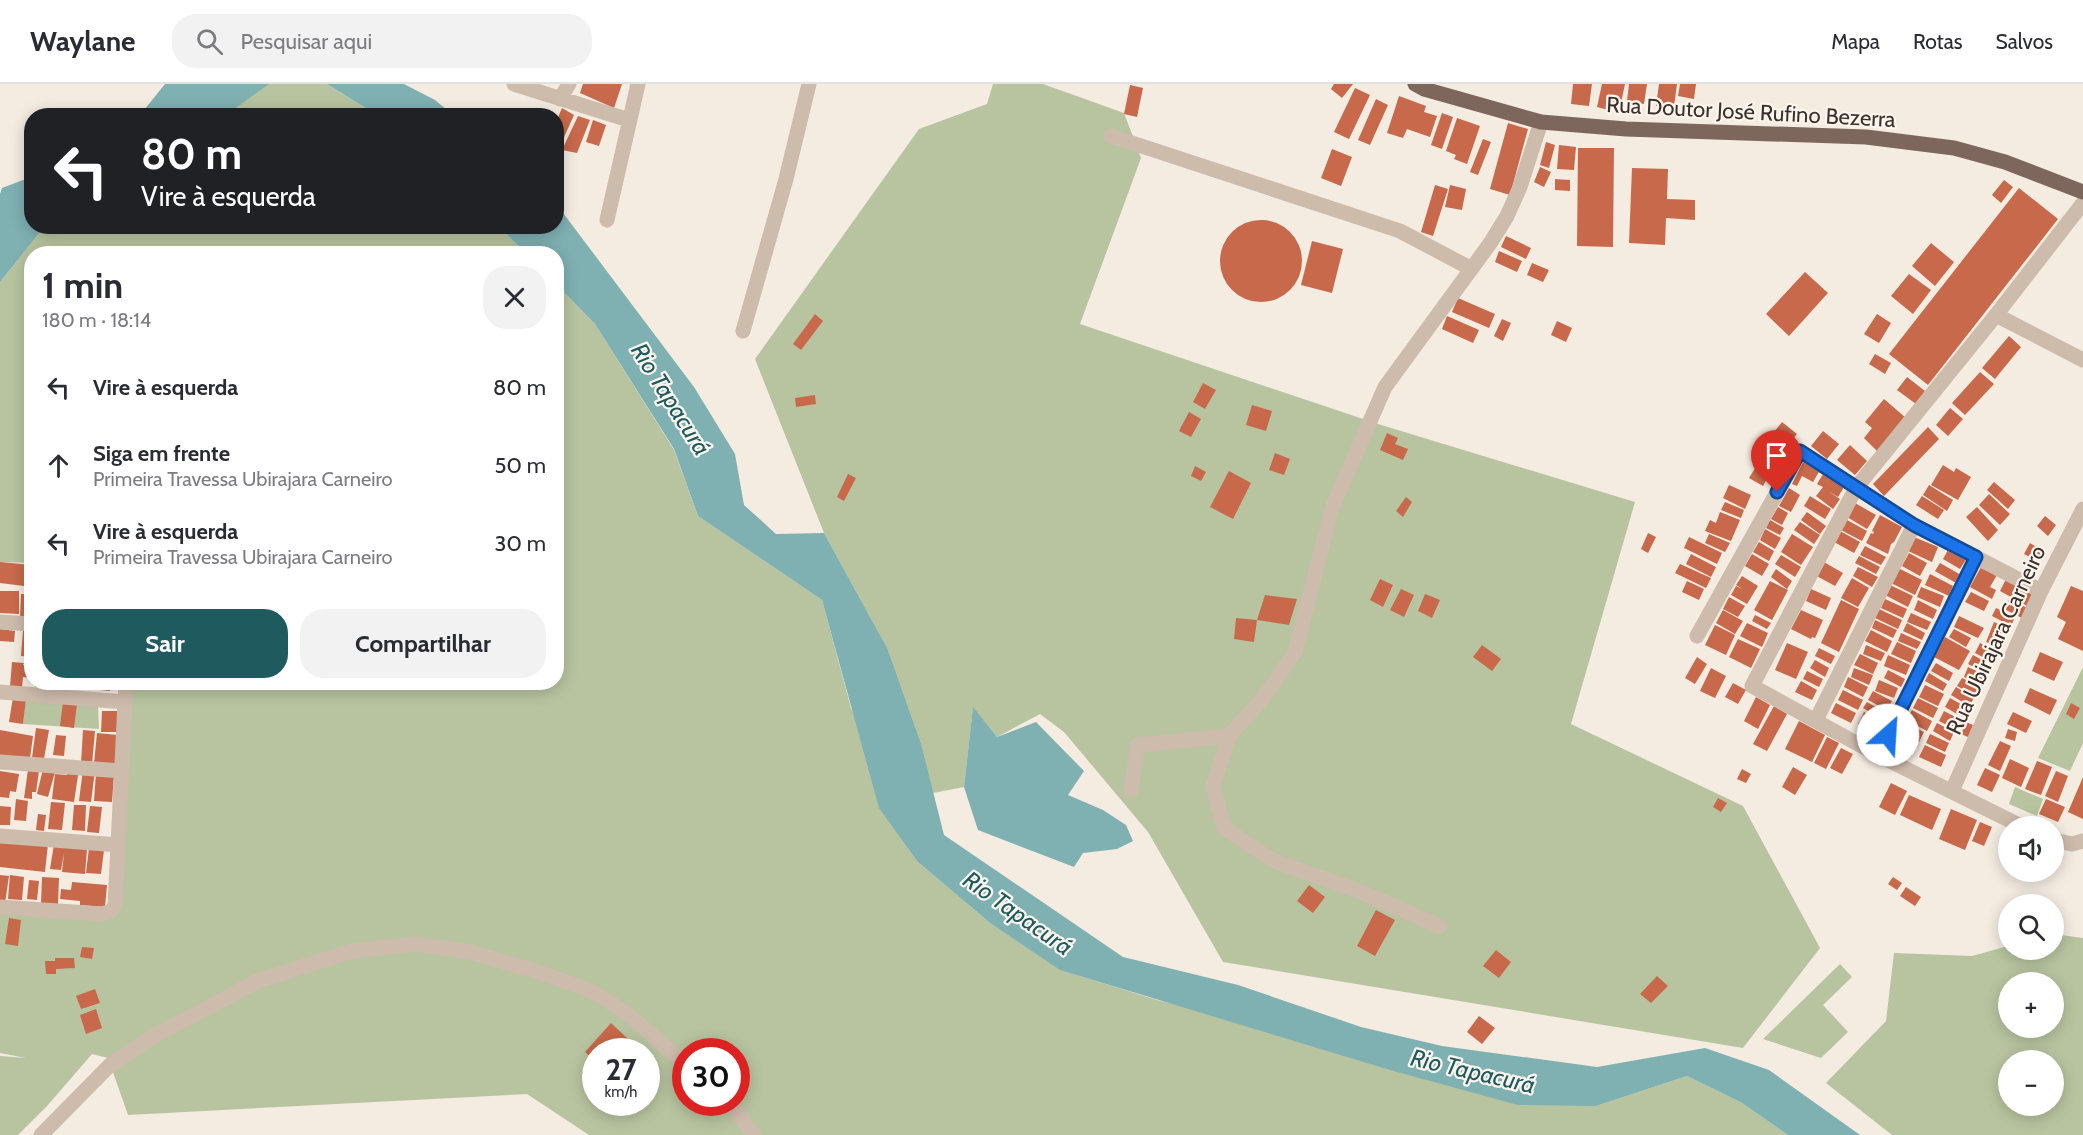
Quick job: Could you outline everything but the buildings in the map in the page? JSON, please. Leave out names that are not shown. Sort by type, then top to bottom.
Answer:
[{"type":"main road","name":"Rua Doutor José Rufino Bezerra","points":[[1415,84],[1424,89],[1541,122],[1626,129],[1866,137],[1954,148],[2005,162],[2083,192]]},
{"type":"street","points":[[514,84],[629,120]]},
{"type":"street","points":[[560,99],[569,84]]},
{"type":"street","points":[[608,220],[638,84]]},
{"type":"street","points":[[743,331],[786,179],[809,84]]},
{"type":"street","points":[[1439,926],[1361,892],[1274,861],[1224,828],[1212,786],[1229,736],[1264,697],[1295,652],[1332,508],[1385,387],[1429,330],[1507,216],[1520,187],[1541,122]]},
{"type":"street","points":[[1111,136],[1400,231],[1470,268]]},
{"type":"street","points":[[2001,816],[1878,755],[1752,686],[1856,488],[2083,203]]},
{"type":"street","points":[[1996,315],[2083,360]]},
{"type":"street","points":[[1697,636],[1800,451],[1914,525],[2041,591]]},
{"type":"street","name":"Rua Ubirajara Carneiro","points":[[1952,791],[2041,591],[2083,509]]},
{"type":"street","points":[[1816,720],[1914,525]]},
{"type":"street","points":[[1878,755],[1976,557]]},
{"type":"street","points":[[0,622],[24,624]]},
{"type":"street","points":[[0,907],[102,914],[111,911],[116,901],[126,690]]},
{"type":"street","points":[[0,692],[125,702]]},
{"type":"street","points":[[1131,790],[1138,745],[1229,736]]},
{"type":"street","points":[[0,762],[122,771]]},
{"type":"street","points":[[0,836],[118,846]]},
{"type":"street","points":[[2064,842],[2072,844],[2083,841]]},
{"type":"street","points":[[40,1135],[110,1065],[154,1036],[258,981],[352,951],[415,944],[470,952],[535,971],[592,991],[627,1014],[672,1053]]},
{"type":"street","points":[[740,1116],[754,1135]]},
{"type":"green space","points":[[266,84],[327,84],[366,108],[230,108]]},
{"type":"green space","points":[[993,84],[1043,84],[1124,113],[1141,158],[1080,324],[1378,424],[1635,502],[1571,724],[1743,806],[1820,948],[1743,1048],[1223,962],[1148,832],[1064,732],[1040,714],[997,737],[973,708],[964,787],[933,793],[884,643],[824,533],[755,359],[919,129],[987,104]]},
{"type":"green space","points":[[39,234],[506,234],[519,246],[29,246]]},
{"type":"green space","points":[[24,252],[24,563],[0,562],[0,282]]},
{"type":"green space","points":[[564,292],[595,324],[674,450],[698,516],[822,600],[851,708],[918,862],[990,923],[1061,970],[1157,1000],[1596,1106],[1687,1076],[1742,1103],[1788,1135],[589,1135],[527,1094],[128,1115],[108,1058],[92,1054],[47,1106],[18,1135],[0,1135],[0,1056],[26,1058],[0,1053],[0,913],[111,917],[132,690],[564,690]]},
{"type":"green space","points":[[2083,667],[2083,743],[2070,771],[2038,758]]},
{"type":"green space","points":[[26,700],[98,705],[99,729],[23,724]]},
{"type":"green space","points":[[2015,787],[2043,799],[2037,816],[2009,804]]},
{"type":"green space","points":[[2064,935],[2083,938],[2083,1135],[1892,1135],[1826,1083],[1886,1021],[1894,953],[1972,956],[1998,949],[1998,960],[2064,960]]},
{"type":"green space","points":[[1840,964],[1852,977],[1823,1005],[1848,1032],[1821,1058],[1763,1039]]},
{"type":"water","points":[[165,84],[269,84],[236,108],[146,108]]},
{"type":"water","points":[[327,84],[404,84],[435,100],[445,108],[366,108]]},
{"type":"water","points":[[24,180],[24,234],[39,234],[29,246],[24,246],[24,252],[0,282],[0,194],[2,188]]},
{"type":"water","name":"Rio Tapacurá","points":[[564,214],[694,387],[735,454],[744,505],[776,534],[824,533],[887,648],[921,744],[944,835],[1123,957],[1238,985],[1361,1027],[1442,1046],[1597,1067],[1705,1048],[1769,1070],[1860,1135],[1788,1135],[1742,1103],[1687,1076],[1596,1106],[1518,1105],[1390,1070],[1060,970],[990,923],[918,862],[879,808],[822,600],[698,516],[674,449],[595,324],[564,292],[564,246],[519,246],[506,234],[564,234]]},
{"type":"water","points":[[973,707],[997,737],[1036,722],[1084,771],[1068,795],[1103,810],[1126,825],[1133,841],[1117,849],[1083,853],[1074,867],[978,830],[964,787]]},
{"type":"route","points":[[1777,492],[1800,451],[1914,525],[1976,557],[1888,735]]}]
